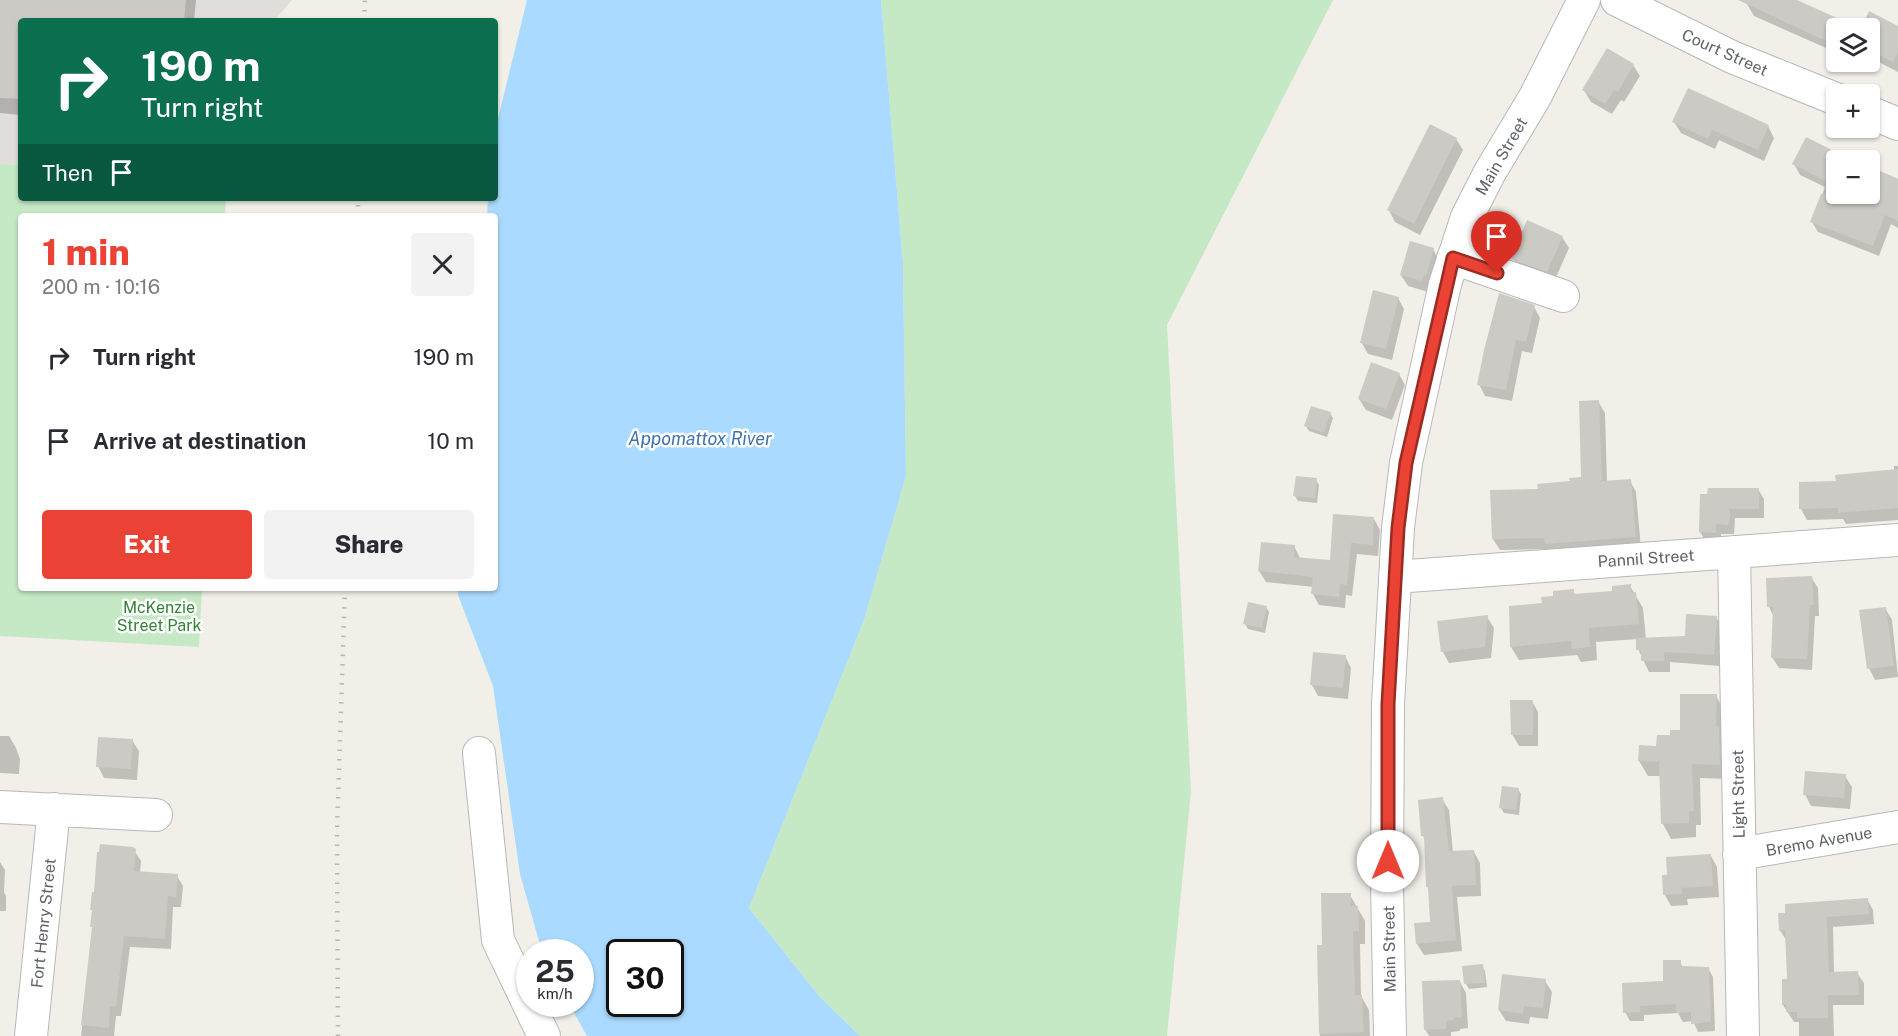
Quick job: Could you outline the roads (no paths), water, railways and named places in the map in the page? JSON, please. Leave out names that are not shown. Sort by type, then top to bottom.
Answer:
[{"type":"street","name":"Main Street","points":[[1390,1036],[1387,883],[1388,704],[1398,528],[1406,463],[1453,258],[1467,217],[1490,172],[1535,97],[1584,0]]},
{"type":"street","name":"Court Street","points":[[1617,0],[1732,57],[1826,95]]},
{"type":"street","points":[[1880,117],[1898,124]]},
{"type":"street","points":[[1453,258],[1563,296]]},
{"type":"street","name":"Pannil Street","points":[[1395,577],[1898,540]]},
{"type":"street","name":"Light Street","points":[[1734,552],[1743,1036]]},
{"type":"street","points":[[479,753],[498,940],[544,1036]]},
{"type":"street","points":[[0,807],[156,815]]},
{"type":"street","name":"Fort Henry Street","points":[[31,1036],[54,810]]},
{"type":"street","name":"Bremo Avenue","points":[[1739,854],[1898,827]]},
{"type":"water","name":"Appomattox River","points":[[527,0],[881,0],[903,263],[906,476],[864,620],[749,908],[819,996],[860,1036],[587,1036],[576,1017],[594,1017],[594,939],[538,939],[520,874],[493,686],[458,595],[458,591],[498,591],[498,213],[487,213],[488,201],[498,201],[498,119]]},
{"type":"railway","points":[[364,18],[365,0]]},
{"type":"railway","points":[[358,201],[358,213]]},
{"type":"railway","points":[[338,1036],[337,832],[345,591]]},
{"type":"park label","name":"McKenzie Street Park","points":[[159,616]]}]
